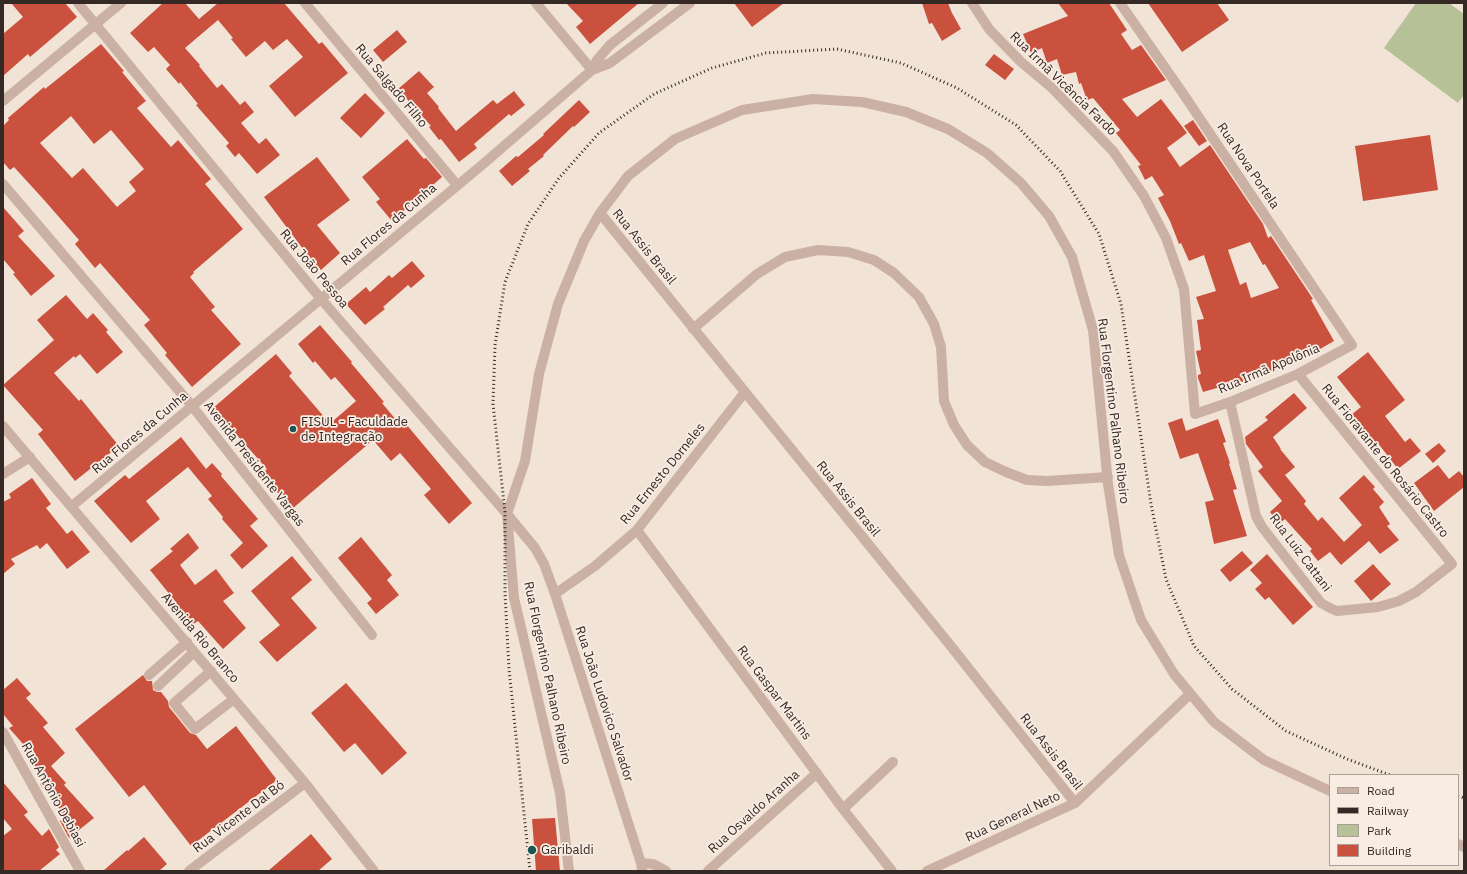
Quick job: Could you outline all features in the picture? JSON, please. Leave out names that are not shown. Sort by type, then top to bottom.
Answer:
[{"type":"street","name":"Rua João Pessoa","points":[[78,3],[321,299],[535,548]]},
{"type":"street","points":[[3,102],[121,3]]},
{"type":"street","name":"Rua Salgado Filho","points":[[305,3],[457,185]]},
{"type":"street","points":[[536,3],[592,70]]},
{"type":"street","name":"Rua Flores da Cunha","points":[[592,70],[602,53],[663,3]]},
{"type":"street","name":"Rua Flores da Cunha","points":[[72,506],[457,185],[592,70],[610,63],[690,3]]},
{"type":"street","name":"Rua Irmã Vicência Fardo","points":[[972,3],[989,29],[1021,62],[1052,88],[1113,151],[1144,196],[1166,238],[1184,289],[1195,414]]},
{"type":"street","name":"Rua Nova Portela","points":[[1120,3],[1182,92],[1352,345]]},
{"type":"street","name":"Rua Florgentino Palhano Ribeiro","points":[[569,871],[560,793],[514,598],[507,514],[525,462],[539,374],[558,304],[584,241],[600,212],[628,176],[675,139],[742,110],[813,99],[862,102],[906,112],[948,129],[987,153],[1022,183],[1049,216],[1072,257],[1092,330],[1108,477],[1119,555],[1141,620],[1174,674],[1214,722],[1264,760],[1329,791]]},
{"type":"street","name":"Avenida Presidente Vargas","points":[[3,184],[192,406],[372,635]]},
{"type":"street","name":"Rua Assis Brasil","points":[[600,212],[693,329],[950,645],[1075,803]]},
{"type":"street","points":[[693,329],[757,274],[785,257],[818,250],[848,252],[874,260],[894,273],[919,297],[934,324],[941,347],[944,400],[954,425],[967,445],[985,462],[1027,480],[1047,481],[1108,477]]},
{"type":"street","name":"Rua Irmã Apolônia","points":[[1195,414],[1230,402],[1298,374],[1352,345]]},
{"type":"street","name":"Rua Fioravante do Rosário Castro","points":[[1298,374],[1452,564]]},
{"type":"street","name":"Rua Ernesto Dorneles","points":[[555,594],[596,566],[637,530],[745,392]]},
{"type":"street","name":"Rua Luiz Cattani","points":[[1230,402],[1256,516],[1262,527],[1321,602],[1337,611],[1378,607],[1416,592],[1452,564]]},
{"type":"street","name":"Avenida Rio Branco","points":[[3,426],[30,456],[305,783],[374,871]]},
{"type":"street","points":[[3,474],[30,456]]},
{"type":"street","name":"Rua Gaspar Martins","points":[[637,530],[843,808],[892,871]]},
{"type":"street","name":"Rua João Ludovico Salvador","points":[[535,548],[544,564],[555,594],[641,867]]},
{"type":"street","points":[[149,675],[187,642]]},
{"type":"street","points":[[158,686],[194,652]]},
{"type":"street","points":[[211,671],[174,703],[196,729],[234,699]]},
{"type":"street","name":"Rua General Neto","points":[[927,871],[1075,803],[1190,694]]},
{"type":"street","name":"Rua Antônio Debiasi","points":[[3,732],[80,871]]},
{"type":"street","points":[[843,808],[893,762]]},
{"type":"street","name":"Rua Osvaldo Aranha","points":[[708,871],[817,772]]},
{"type":"street","name":"Rua Vicente Dal Bó","points":[[189,871],[305,783]]},
{"type":"street","points":[[641,867],[654,864],[666,871]]},
{"type":"green space","points":[[1416,3],[1449,3],[1464,14],[1464,95],[1458,103],[1384,48]]},
{"type":"building","points":[[11,3],[65,3],[77,17],[30,57],[28,54],[3,76],[3,34],[23,17]]},
{"type":"building","points":[[163,3],[185,3],[199,19],[218,3],[284,3],[319,44],[322,42],[348,73],[295,117],[269,86],[303,57],[287,39],[273,50],[265,41],[246,57],[218,20],[185,48],[217,88],[222,84],[240,105],[245,101],[254,112],[241,123],[259,144],[266,138],[280,155],[257,174],[239,153],[235,157],[226,146],[229,143],[196,105],[198,104],[180,82],[179,84],[166,69],[170,65],[154,47],[148,52],[130,33]]},
{"type":"building","points":[[566,3],[639,3],[590,44],[576,27],[583,21]]},
{"type":"building","points":[[734,3],[784,3],[752,27]]},
{"type":"building","points":[[922,3],[948,3],[961,29],[942,41],[932,23],[929,24]]},
{"type":"building","points":[[1058,3],[1109,3],[1127,30],[1121,34],[1132,50],[1141,45],[1166,80],[1122,99],[1137,117],[1161,99],[1187,133],[1167,148],[1180,167],[1210,145],[1263,224],[1268,238],[1271,236],[1313,299],[1311,300],[1334,341],[1306,357],[1286,364],[1287,365],[1242,382],[1241,381],[1203,392],[1198,378],[1198,375],[1201,374],[1196,351],[1201,350],[1197,320],[1204,319],[1196,297],[1216,291],[1204,255],[1189,261],[1181,243],[1179,244],[1170,221],[1158,198],[1164,195],[1152,176],[1145,180],[1138,166],[1141,165],[1116,133],[1120,130],[1093,98],[1087,100],[1081,83],[1079,84],[1076,72],[1062,75],[1057,59],[1047,63],[1042,48],[1031,53],[1023,34],[1068,16]],"holes":[[[1250,242],[1263,265],[1265,264],[1279,288],[1251,298],[1246,282],[1240,285],[1228,250]]]},
{"type":"building","points":[[1148,3],[1217,3],[1229,20],[1182,52]]},
{"type":"building","points":[[397,30],[407,42],[383,62],[373,50]]},
{"type":"building","points":[[101,44],[124,71],[122,72],[146,101],[137,108],[171,147],[178,140],[211,179],[205,184],[243,229],[193,272],[194,273],[190,277],[215,307],[211,310],[241,344],[192,387],[165,355],[167,353],[144,325],[150,320],[100,263],[95,268],[75,244],[79,240],[14,167],[10,170],[3,162],[3,126],[9,120],[8,118],[44,87],[45,89]],"holes":[[[71,116],[94,144],[111,130],[144,169],[129,182],[136,191],[117,207],[83,168],[72,178],[40,143]]]},
{"type":"building","points":[[994,54],[1014,69],[1005,80],[985,65]]},
{"type":"building","points":[[419,71],[434,87],[427,93],[456,131],[493,100],[497,104],[514,91],[525,105],[511,116],[509,114],[474,144],[477,148],[459,162],[441,139],[439,140],[429,127],[431,126],[398,89]]},
{"type":"building","points":[[365,93],[385,113],[361,138],[340,118]]},
{"type":"building","points":[[579,100],[590,112],[574,127],[573,126],[543,155],[544,156],[528,169],[530,171],[512,186],[499,171],[544,135],[543,134]]},
{"type":"building","points":[[1193,120],[1207,141],[1199,146],[1184,126]]},
{"type":"building","points":[[1430,135],[1438,190],[1363,201],[1355,146]]},
{"type":"building","points":[[407,139],[442,177],[392,221],[376,202],[380,199],[362,177]]},
{"type":"building","points":[[317,157],[350,200],[317,225],[340,253],[321,270],[306,253],[264,197]]},
{"type":"building","points":[[3,207],[24,231],[18,236],[55,276],[31,296],[3,259]]},
{"type":"building","points":[[412,261],[425,276],[411,288],[408,285],[383,307],[385,309],[365,325],[346,304],[366,287],[370,292],[389,275],[392,278]]},
{"type":"building","points":[[66,295],[87,319],[93,313],[108,330],[106,332],[123,352],[97,374],[80,354],[75,358],[74,356],[54,373],[79,401],[81,399],[119,446],[75,481],[38,434],[43,430],[3,385],[54,340],[37,320]]},
{"type":"building","points":[[320,325],[352,362],[351,363],[384,402],[382,403],[402,427],[406,424],[472,503],[449,524],[424,495],[431,489],[400,453],[391,461],[373,440],[292,509],[261,474],[267,469],[213,408],[276,354],[292,373],[289,376],[326,419],[328,416],[333,421],[356,401],[335,377],[331,380],[315,361],[313,363],[298,344]]},
{"type":"building","points":[[1368,352],[1405,400],[1385,416],[1405,442],[1410,438],[1421,451],[1398,469],[1377,442],[1375,444],[1351,415],[1361,407],[1337,377]]},
{"type":"building","points":[[1294,393],[1307,408],[1273,437],[1280,449],[1295,467],[1285,475],[1306,501],[1304,504],[1318,521],[1322,517],[1344,542],[1362,525],[1339,498],[1364,475],[1375,487],[1373,489],[1384,502],[1379,507],[1390,524],[1387,526],[1399,540],[1380,554],[1369,541],[1341,565],[1330,552],[1318,561],[1310,551],[1312,549],[1285,519],[1279,524],[1270,512],[1282,501],[1258,471],[1263,467],[1246,444],[1245,437],[1268,420],[1265,417]]},
{"type":"building","points":[[1182,418],[1186,431],[1218,419],[1226,442],[1223,443],[1237,489],[1233,490],[1247,536],[1214,544],[1205,502],[1214,500],[1198,453],[1180,459],[1168,423]]},
{"type":"building","points":[[181,437],[206,469],[212,463],[222,474],[221,476],[258,519],[250,526],[268,546],[242,569],[230,555],[243,543],[222,519],[223,517],[208,499],[212,496],[188,467],[146,501],[160,519],[131,543],[94,501],[125,475],[129,479]]},
{"type":"building","points":[[1439,443],[1446,451],[1433,463],[1425,454]]},
{"type":"building","points":[[1438,465],[1449,479],[1459,471],[1464,477],[1464,487],[1434,511],[1414,483]]},
{"type":"building","points":[[32,478],[51,504],[46,508],[67,534],[72,530],[90,552],[67,569],[47,543],[40,549],[37,545],[11,559],[15,564],[3,574],[3,502],[11,498],[9,494]]},
{"type":"building","points":[[188,533],[199,548],[180,565],[195,585],[216,569],[234,593],[223,601],[246,628],[223,649],[198,621],[192,625],[150,570],[173,551],[170,549]]},
{"type":"building","points":[[361,537],[392,575],[387,580],[399,595],[376,614],[367,603],[372,599],[338,558]]},
{"type":"building","points":[[1242,551],[1253,563],[1230,582],[1220,570]]},
{"type":"building","points":[[1267,554],[1313,607],[1293,625],[1269,597],[1265,600],[1255,589],[1262,583],[1250,570]]},
{"type":"building","points":[[292,556],[312,580],[291,598],[317,628],[277,662],[259,642],[280,625],[251,591]]},
{"type":"building","points":[[1373,564],[1391,584],[1371,601],[1354,581]]},
{"type":"building","points":[[143,675],[147,681],[152,681],[153,690],[161,692],[168,701],[169,707],[190,733],[196,735],[207,749],[236,726],[277,780],[191,846],[144,785],[129,797],[75,729]]},
{"type":"building","points":[[17,678],[31,694],[26,698],[48,723],[43,727],[65,753],[51,766],[66,783],[64,785],[94,818],[69,838],[60,821],[65,816],[40,784],[46,779],[27,757],[31,753],[9,728],[13,726],[3,714],[3,690]]},
{"type":"building","points":[[346,683],[407,753],[382,775],[355,743],[344,752],[311,713]]},
{"type":"building","points":[[3,782],[28,812],[24,815],[42,836],[49,829],[59,847],[56,850],[60,854],[39,871],[3,871],[3,836],[12,829],[3,818]]},
{"type":"building","points":[[555,818],[560,871],[536,871],[532,819]]},
{"type":"building","points":[[311,834],[332,859],[318,871],[268,871]]},
{"type":"building","points":[[144,837],[167,864],[159,871],[103,871],[127,850],[128,851]]},
{"type":"railway","points":[[530,871],[509,669],[505,594],[505,512],[493,404],[495,345],[505,282],[528,224],[559,178],[599,133],[654,94],[712,68],[766,53],[837,49],[901,63],[957,88],[1016,125],[1060,171],[1099,234],[1121,304],[1151,504],[1166,579],[1194,646],[1232,689],[1286,731],[1347,759],[1387,774]]},
{"type":"railway","points":[[1459,796],[1464,798]]},
{"type":"place","name":"FISUL - Faculdade de Integração","points":[[293,429]]},
{"type":"place","name":"Garibaldi","points":[[532,850]]}]
